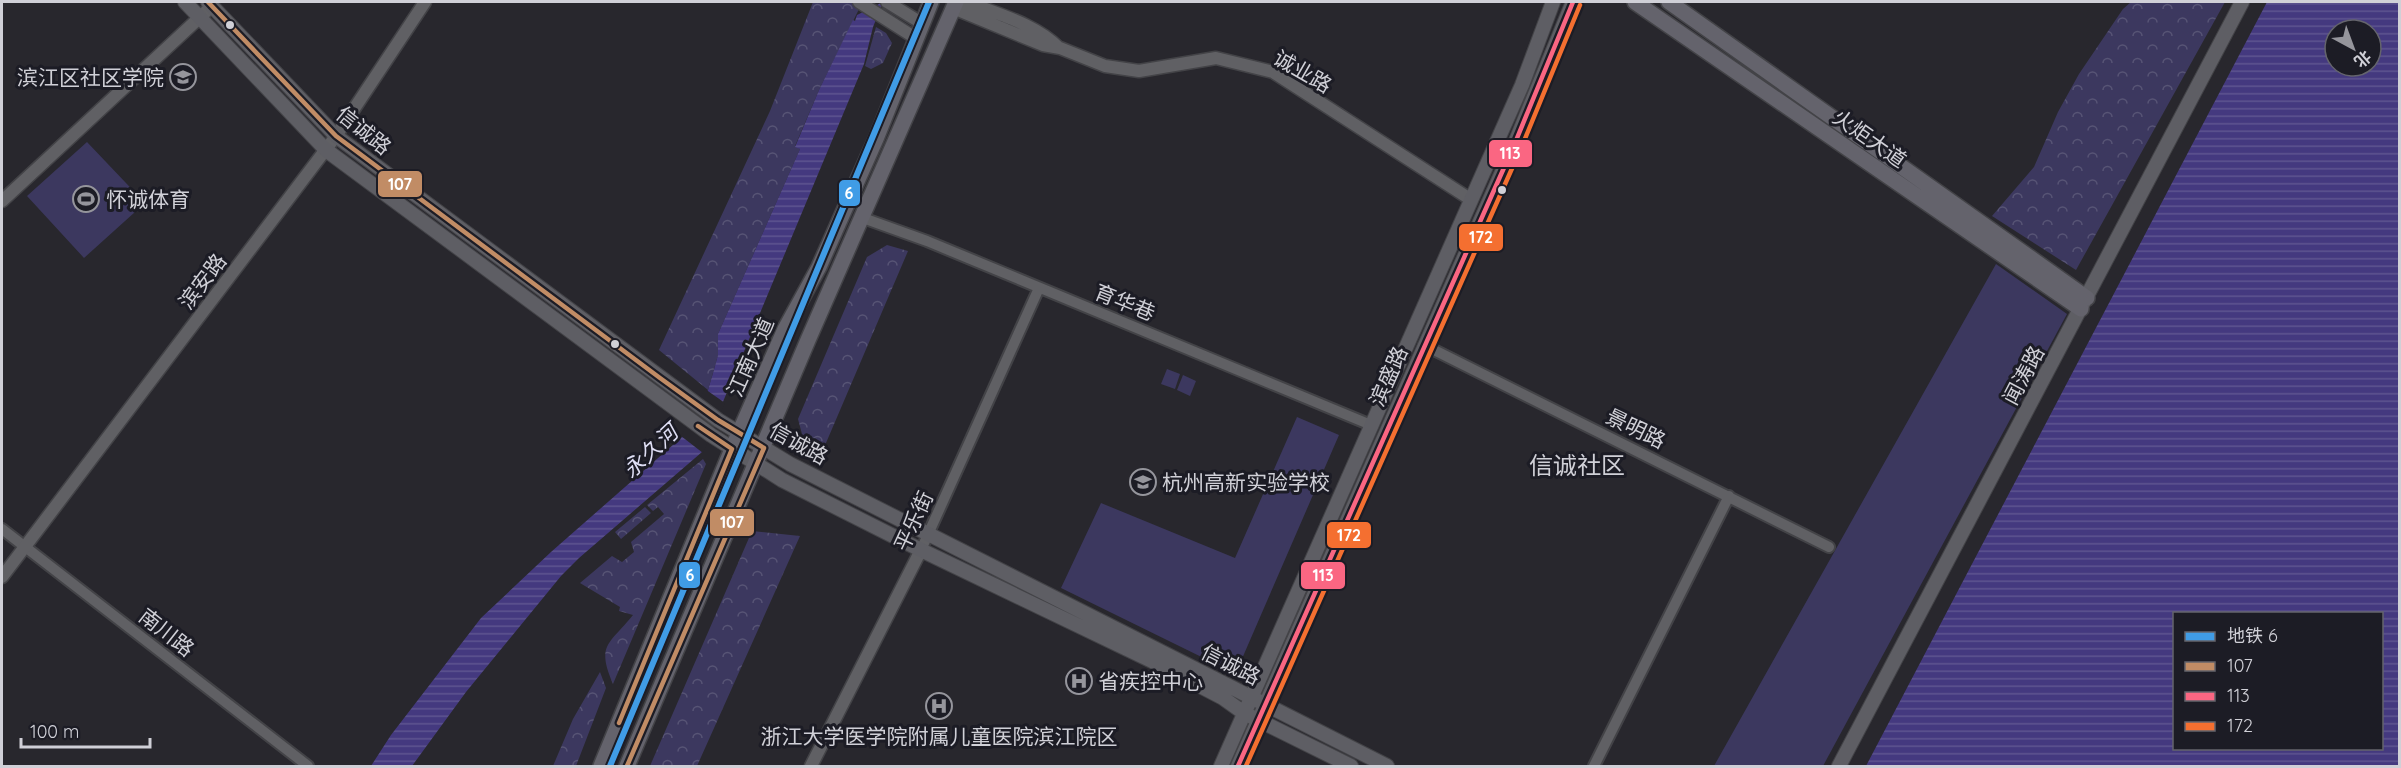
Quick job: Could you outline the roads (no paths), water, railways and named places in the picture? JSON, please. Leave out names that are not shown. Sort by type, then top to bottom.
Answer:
[{"type":"main road","name":"信诚路","points":[[185,2],[326,150],[711,435],[782,480],[1152,661],[1223,698],[1244,713],[1351,766]]},
{"type":"main road","name":"江南大道","points":[[601,766],[732,448],[785,329],[828,245],[876,138],[931,2]]},
{"type":"main road","name":"滨盛路","points":[[1221,766],[1522,85],[1553,2]]},
{"type":"main road","name":"滨盛路","points":[[1238,766],[1515,143],[1573,2]]},
{"type":"main road","name":"火炬大道","points":[[1635,2],[2084,304]]},
{"type":"main road","name":"火炬大道","points":[[1669,2],[2084,304]]},
{"type":"main road","name":"闻涛路","points":[[1839,766],[2242,2]]},
{"type":"main road","name":"信诚路","points":[[210,4],[336,136],[718,420],[790,464],[1387,766]]},
{"type":"main road","points":[[627,766],[808,340],[959,4]]},
{"type":"street","name":"滨安路","points":[[2,577],[326,150],[425,2]]},
{"type":"street","points":[[859,2],[895,25],[920,32]]},
{"type":"street","points":[[887,2],[902,11],[920,32]]},
{"type":"street","points":[[2,201],[199,17],[210,4]]},
{"type":"street","name":"诚业路","points":[[959,4],[1043,45],[1060,48],[1104,66],[1139,71],[1215,58],[1273,72],[1470,199]]},
{"type":"street","name":"育华巷","points":[[863,218],[927,241],[1371,425]]},
{"type":"street","name":"平乐街","points":[[811,766],[921,550],[1039,288]]},
{"type":"street","name":"景明路","points":[[1424,345],[1829,548]]},
{"type":"street","points":[[1594,766],[1729,496]]},
{"type":"street","name":"南川路","points":[[2,529],[308,766]]},
{"type":"metro line","name":"6","points":[[610,766],[929,2]]},
{"type":"place","name":"滨江区社区学院","points":[[183,77]]},
{"type":"place","name":"怀诚体育","points":[[86,199]]},
{"type":"place","name":"杭州高新实验学校","points":[[1143,482]]},
{"type":"place","name":"省疾控中心","points":[[1079,681]]},
{"type":"place","name":"浙江大学医学院附属儿童医院滨江院区","points":[[939,706]]},
{"type":"district","name":"信诚社区","points":[[1577,465]]},
{"type":"water label","name":"永久河","points":[[650,451]]}]
